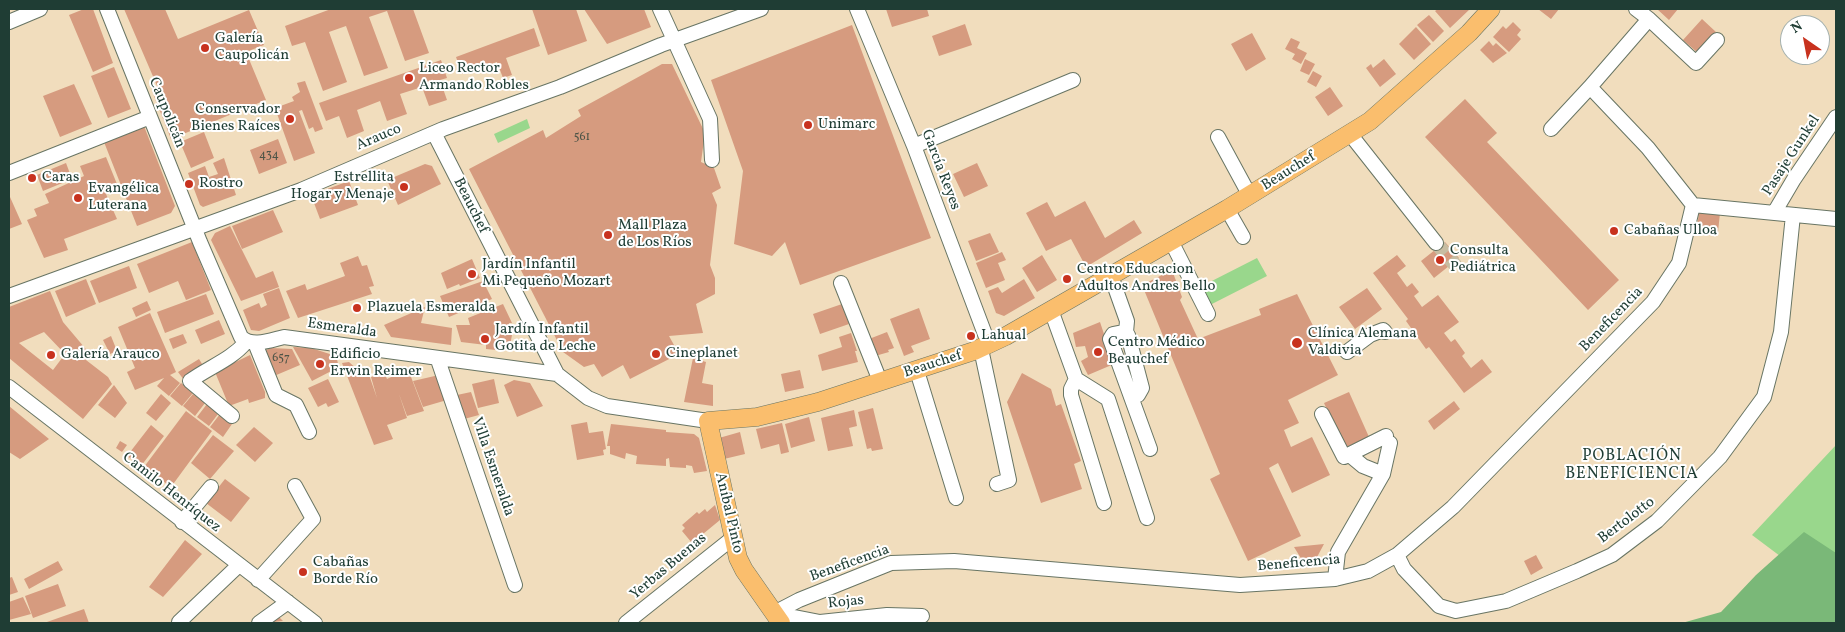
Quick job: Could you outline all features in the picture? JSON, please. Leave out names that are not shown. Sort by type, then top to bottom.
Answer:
[{"type":"main road","name":"Beauchef","points":[[708,421],[757,417],[818,402],[985,347],[1250,196],[1350,134],[1397,100],[1469,33],[1491,9]]},
{"type":"main road","name":"Aníbal Pinto","points":[[708,421],[738,558],[744,570],[778,618]]},
{"type":"street","points":[[9,22],[40,9]]},
{"type":"street","name":"Caupolicán","points":[[107,9],[194,229]]},
{"type":"street","points":[[660,9],[710,119],[712,160]]},
{"type":"street","name":"Arauco","points":[[9,296],[301,190],[434,133],[560,86],[674,40],[761,9]]},
{"type":"street","name":"García Reyes","points":[[857,9],[914,146],[985,347],[1009,480],[997,484]]},
{"type":"street","points":[[1636,9],[1696,63],[1717,40]]},
{"type":"street","points":[[1551,129],[1649,19]]},
{"type":"street","points":[[914,146],[1073,80]]},
{"type":"street","points":[[1590,87],[1648,148],[1693,205],[1836,218]]},
{"type":"street","points":[[9,173],[150,117]]},
{"type":"street","name":"Pasaje Gunkel","points":[[1774,213],[1794,179],[1836,117]]},
{"type":"street","name":"Beauchef","points":[[434,133],[557,374],[588,398],[607,406],[708,421]]},
{"type":"street","points":[[1350,134],[1436,242]]},
{"type":"street","points":[[1218,137],[1250,196]]},
{"type":"street","name":"Beneficencia","points":[[778,618],[799,600],[891,563],[916,560],[964,561],[1240,585],[1335,579],[1368,571],[1397,555],[1453,507],[1653,302],[1679,263],[1693,205]]},
{"type":"street","points":[[1227,209],[1243,237]]},
{"type":"street","name":"Bertolotto","points":[[1397,555],[1404,569],[1439,606],[1456,611],[1506,601],[1577,571],[1612,555],[1658,521],[1720,457],[1764,397],[1782,332],[1793,215]]},
{"type":"street","points":[[194,229],[241,337],[250,342],[276,395],[296,405],[309,432]]},
{"type":"street","points":[[1171,241],[1208,314]]},
{"type":"street","points":[[1111,276],[1128,321],[1126,332],[1142,388],[1138,395],[1131,398],[1150,449]]},
{"type":"street","points":[[842,283],[880,381]]},
{"type":"street","points":[[1051,310],[1076,379],[1071,389],[1071,395],[1104,503]]},
{"type":"street","points":[[1347,352],[1374,332],[1383,330],[1385,332]]},
{"type":"street","name":"Esmeralda","points":[[250,342],[284,337],[438,360],[557,374]]},
{"type":"street","points":[[232,416],[190,381],[207,369],[232,357],[250,342]]},
{"type":"street","name":"Villa Esmeralda","points":[[438,360],[515,585]]},
{"type":"street","points":[[916,371],[956,498]]},
{"type":"street","points":[[1076,379],[1108,399],[1147,518]]},
{"type":"street","name":"Camilo Henríquez","points":[[9,387],[315,623]]},
{"type":"street","points":[[1322,414],[1341,455],[1344,457],[1351,456],[1388,440],[1382,474],[1338,552],[1335,579]]},
{"type":"street","points":[[1351,456],[1363,466],[1382,474]]},
{"type":"street","points":[[258,580],[313,519],[295,486]]},
{"type":"street","points":[[182,522],[211,487]]},
{"type":"street","name":"Yerbas Buenas","points":[[626,623],[734,537]]},
{"type":"street","points":[[179,622],[239,565]]},
{"type":"street","points":[[259,623],[288,602]]},
{"type":"street","name":"Rojas","points":[[778,618],[820,622],[886,615],[922,616]]},
{"type":"green space","points":[[527,119],[530,128],[498,143],[494,134]]},
{"type":"green space","points":[[1257,258],[1267,276],[1210,305],[1200,287]]},
{"type":"green space","points":[[1836,445],[1836,598],[1752,535]]},
{"type":"green space","points":[[1804,532],[1836,553],[1836,623],[1682,623],[1721,612],[1756,575]]},
{"type":"building","points":[[84,9],[93,9],[113,63],[93,72],[69,15]]},
{"type":"building","points":[[124,9],[165,9],[178,39],[249,10],[264,45],[246,52],[266,100],[171,139],[152,91],[158,88]]},
{"type":"building","points":[[331,9],[413,9],[429,53],[405,61],[387,11],[369,17],[388,68],[364,76],[346,26],[329,32],[347,82],[323,91],[305,42],[292,46],[285,26]]},
{"type":"building","points":[[532,9],[576,9],[587,41],[548,55]]},
{"type":"building","points":[[584,9],[644,9],[651,27],[607,44]]},
{"type":"building","points":[[886,9],[927,9],[929,16],[892,27]]},
{"type":"building","points":[[1438,9],[1470,9],[1450,28],[1435,11]]},
{"type":"building","points":[[1538,9],[1559,9],[1551,19]]},
{"type":"building","points":[[1657,9],[1678,9],[1669,20]]},
{"type":"building","points":[[1429,15],[1444,31],[1433,42],[1417,25]]},
{"type":"building","points":[[1702,19],[1716,32],[1698,53],[1683,40]]},
{"type":"building","points":[[1513,22],[1521,30],[1517,35],[1521,39],[1509,52],[1493,37],[1503,26],[1506,29]]},
{"type":"building","points":[[965,24],[972,45],[939,56],[932,36]]},
{"type":"building","name":"Unimarc","points":[[852,25],[931,238],[800,285],[785,242],[772,256],[734,244],[743,171],[711,80]]},
{"type":"building","points":[[1416,27],[1431,44],[1414,60],[1399,44]]},
{"type":"building","points":[[534,28],[540,46],[506,58],[512,75],[503,78],[497,62],[462,74],[456,57]]},
{"type":"building","points":[[1252,33],[1266,59],[1246,71],[1231,44]]},
{"type":"building","points":[[1291,38],[1300,42],[1297,48],[1307,53],[1301,64],[1292,59],[1295,54],[1285,49]]},
{"type":"building","points":[[1489,41],[1493,46],[1496,43],[1507,53],[1493,63],[1480,50]]},
{"type":"building","points":[[1305,59],[1315,64],[1309,75],[1300,71]]},
{"type":"building","points":[[1384,59],[1396,74],[1380,87],[1366,68],[1371,64],[1373,68]]},
{"type":"building","points":[[441,60],[447,78],[440,80],[447,100],[429,106],[422,87],[400,94],[407,114],[387,121],[380,101],[357,110],[364,131],[347,138],[339,116],[326,121],[319,103]]},
{"type":"building","name":"Mall Plaza de Los Ríos","points":[[662,64],[672,64],[705,133],[701,162],[714,168],[721,188],[712,193],[717,205],[710,265],[715,278],[715,294],[696,304],[703,333],[669,336],[679,354],[630,379],[623,365],[602,377],[594,364],[584,367],[563,352],[469,169],[543,130],[546,138],[581,116],[578,110]]},
{"type":"building","points":[[114,67],[131,109],[108,118],[91,76]]},
{"type":"building","points":[[1313,71],[1322,76],[1316,87],[1307,82]]},
{"type":"building","name":"Conservador Bienes Raíces","points":[[305,81],[323,129],[315,132],[313,127],[309,129],[302,110],[299,111],[315,153],[294,161],[275,108],[294,101],[292,97],[300,92],[297,83]]},
{"type":"building","points":[[74,84],[92,124],[60,137],[43,96]]},
{"type":"building","points":[[1330,87],[1343,106],[1328,116],[1315,97]]},
{"type":"building","points":[[1465,99],[1497,133],[1487,142],[1619,280],[1588,310],[1425,137]]},
{"type":"building","points":[[144,126],[175,206],[171,213],[137,226],[104,142]]},
{"type":"building","points":[[204,132],[214,158],[191,168],[180,142]]},
{"type":"building","points":[[278,139],[287,163],[259,174],[250,150]]},
{"type":"building","name":"Evangélica Luterana","points":[[106,157],[119,189],[106,194],[117,219],[64,239],[68,250],[44,258],[27,220],[37,216],[34,209],[49,203],[45,194],[84,176],[80,166]]},
{"type":"building","points":[[224,158],[236,195],[203,207],[200,205],[188,173],[205,166],[209,177],[218,174],[213,163]]},
{"type":"building","points":[[66,163],[72,179],[43,191],[37,175]]},
{"type":"building","points":[[977,163],[988,186],[964,197],[953,174]]},
{"type":"building","points":[[425,164],[432,166],[441,184],[398,205],[387,180]]},
{"type":"building","points":[[349,181],[358,205],[320,219],[311,195]]},
{"type":"building","points":[[9,197],[22,224],[9,229]]},
{"type":"building","points":[[1085,201],[1105,238],[1134,220],[1142,233],[1086,267],[1071,239],[1046,251],[1026,213],[1047,202],[1055,217]]},
{"type":"building","points":[[273,210],[283,232],[242,249],[232,226]]},
{"type":"building","points":[[1699,211],[1720,213],[1718,232],[1697,230]]},
{"type":"building","points":[[230,226],[256,278],[273,271],[279,287],[241,301],[211,240],[215,233]]},
{"type":"building","points":[[990,233],[999,252],[976,261],[968,241]]},
{"type":"building","points":[[192,242],[211,290],[186,300],[178,281],[149,293],[137,264]]},
{"type":"building","name":"Consulta Pediátrica","points":[[1445,242],[1459,258],[1434,278],[1421,261]]},
{"type":"building","points":[[1002,252],[1006,260],[998,263],[1005,280],[986,288],[976,263]]},
{"type":"building","points":[[1042,255],[1057,280],[1037,292],[1022,268]]},
{"type":"building","points":[[1397,255],[1406,266],[1397,273],[1407,287],[1412,283],[1419,292],[1414,296],[1422,307],[1438,295],[1459,322],[1444,333],[1451,342],[1455,339],[1465,353],[1462,356],[1471,368],[1482,359],[1492,372],[1464,393],[1429,347],[1426,349],[1406,321],[1408,319],[1373,273]]},
{"type":"building","points":[[358,256],[362,266],[367,265],[374,286],[369,287],[372,294],[298,318],[286,291],[305,284],[307,290],[345,276],[340,263]]},
{"type":"building","points":[[472,259],[480,278],[447,289],[441,273]]},
{"type":"building","points":[[129,266],[137,288],[99,303],[90,281]]},
{"type":"building","points":[[1172,270],[1182,297],[1180,300],[1198,339],[1261,315],[1259,309],[1297,294],[1338,375],[1288,400],[1299,423],[1284,430],[1291,447],[1312,437],[1330,475],[1292,493],[1278,463],[1269,468],[1301,536],[1248,561],[1210,479],[1220,474],[1142,285]]},
{"type":"building","points":[[86,279],[96,304],[66,317],[55,291]]},
{"type":"building","points":[[1024,279],[1035,298],[1004,316],[996,313],[988,291],[998,287],[1002,293]]},
{"type":"building","points":[[483,281],[492,299],[449,317],[440,296]]},
{"type":"building","points":[[279,288],[290,318],[259,331],[251,330],[243,310],[259,303],[261,308],[267,305],[263,294]]},
{"type":"building","points":[[1367,288],[1382,309],[1355,329],[1339,307]]},
{"type":"building","points":[[50,291],[63,322],[90,354],[86,360],[108,377],[112,384],[83,419],[9,358],[9,307]],"holes":[[[44,332],[65,354],[53,370],[19,343]]]},
{"type":"building","points":[[206,294],[214,314],[165,333],[157,312]]},
{"type":"building","points":[[147,301],[151,310],[136,317],[132,308]]},
{"type":"building","name":"Jardín Infantil Gotita de Leche","points":[[503,304],[512,323],[509,323],[507,333],[512,335],[510,345],[497,345],[496,350],[486,349],[486,345],[461,342],[456,325],[470,325],[468,318]]},
{"type":"building","points":[[842,304],[849,324],[820,334],[813,314]]},
{"type":"building","points":[[425,307],[421,323],[452,328],[451,345],[391,337],[384,325]]},
{"type":"building","points":[[919,308],[930,339],[911,346],[914,352],[904,356],[890,319]]},
{"type":"building","points":[[150,313],[176,372],[170,375],[180,383],[169,396],[157,386],[164,378],[135,390],[127,372],[135,368],[118,327]]},
{"type":"building","points":[[219,320],[225,334],[201,344],[195,330]]},
{"type":"building","name":"Centro Médico Beauchef","points":[[1100,322],[1114,364],[1088,375],[1081,361],[1088,357],[1085,346],[1076,347],[1073,333]]},
{"type":"building","points":[[887,332],[894,348],[888,350],[889,352],[875,356],[869,339]]},
{"type":"building","points":[[851,333],[857,351],[855,351],[858,362],[822,371],[818,355],[842,347],[839,337]]},
{"type":"building","points":[[183,334],[187,343],[173,349],[169,339]]},
{"type":"building","points":[[111,336],[117,351],[110,354],[103,340]]},
{"type":"building","name":"Edificio Erwin Reimer","points":[[293,347],[311,348],[336,356],[339,367],[312,381]]},
{"type":"building","points":[[271,348],[292,349],[300,365],[274,376],[262,352]]},
{"type":"building","points":[[250,355],[265,392],[265,398],[249,403],[248,399],[229,406],[215,372]]},
{"type":"building","points":[[693,358],[706,362],[702,383],[713,385],[713,406],[684,402]]},
{"type":"building","points":[[199,359],[204,367],[184,380],[178,372]]},
{"type":"building","points":[[349,362],[359,371],[367,369],[377,398],[371,377],[384,372],[387,379],[408,369],[424,411],[407,416],[399,394],[407,418],[387,425],[393,439],[374,445],[342,363]]},
{"type":"building","points":[[800,370],[804,388],[785,392],[781,374]]},
{"type":"building","points":[[1022,373],[1051,389],[1056,406],[1061,404],[1081,461],[1074,464],[1082,489],[1041,503],[1007,402]]},
{"type":"building","points":[[439,375],[447,400],[423,407],[413,381]]},
{"type":"building","points":[[328,379],[339,402],[328,407],[326,403],[318,407],[308,388]]},
{"type":"building","points":[[494,379],[499,403],[478,408],[472,384]]},
{"type":"building","points":[[514,380],[530,383],[543,406],[517,417],[504,385]]},
{"type":"building","points":[[181,383],[193,393],[182,406],[170,396]]},
{"type":"building","points":[[114,385],[127,403],[115,418],[98,405]]},
{"type":"building","points":[[471,392],[479,415],[464,419],[457,395]]},
{"type":"building","points":[[1349,392],[1369,437],[1344,448],[1324,403]]},
{"type":"building","points":[[161,394],[171,403],[156,421],[146,413]]},
{"type":"building","points":[[193,394],[205,403],[195,416],[183,406]]},
{"type":"building","points":[[1454,401],[1460,409],[1434,430],[1428,421]]},
{"type":"building","points":[[207,404],[218,414],[209,426],[197,417]]},
{"type":"building","points":[[9,406],[49,439],[20,459],[9,452]]},
{"type":"building","points":[[873,408],[883,449],[872,451],[871,448],[867,449],[858,412]]},
{"type":"building","points":[[854,410],[857,426],[849,428],[853,446],[828,451],[821,418]]},
{"type":"building","points":[[186,411],[212,431],[171,487],[144,467]]},
{"type":"building","points":[[220,414],[232,424],[223,437],[210,427]]},
{"type":"building","points":[[809,417],[815,441],[791,448],[785,424]]},
{"type":"building","points":[[587,422],[589,433],[603,431],[606,449],[603,450],[604,455],[577,460],[571,425]]},
{"type":"building","points":[[782,423],[789,452],[781,454],[779,444],[761,449],[756,429]]},
{"type":"building","points":[[611,424],[694,434],[699,438],[707,471],[694,473],[692,466],[686,465],[686,468],[670,467],[669,458],[666,459],[666,466],[636,464],[637,456],[626,453],[625,459],[610,454],[610,446],[607,446]]},
{"type":"building","points":[[151,425],[164,436],[141,466],[127,456]]},
{"type":"building","points":[[254,427],[273,443],[255,462],[236,445]]},
{"type":"building","points":[[740,432],[745,454],[724,459],[719,438]]},
{"type":"building","points":[[213,435],[234,451],[210,479],[191,463]]},
{"type":"building","points":[[120,441],[127,445],[122,452],[116,448]]},
{"type":"building","points":[[225,479],[250,498],[231,522],[206,503]]},
{"type":"building","points":[[715,505],[720,520],[692,543],[682,531],[685,528],[682,525],[697,512],[699,514],[705,509],[707,512]]},
{"type":"building","points":[[185,540],[202,554],[163,597],[149,587]]},
{"type":"building","points":[[1324,544],[1316,559],[1302,560],[1294,547]]},
{"type":"building","points":[[1536,555],[1543,568],[1531,575],[1524,561]]},
{"type":"building","points":[[58,561],[63,570],[29,589],[24,579]]},
{"type":"building","points":[[12,577],[18,592],[9,595],[9,578]]},
{"type":"building","points":[[58,584],[66,606],[33,618],[25,596]]},
{"type":"building","points":[[23,597],[31,614],[9,620],[9,602]]},
{"type":"building","points":[[84,609],[89,623],[44,623]]},
{"type":"building","points":[[276,614],[283,621],[263,623]]},
{"type":"tunnel","points":[[1436,243],[1456,266]]},
{"type":"place","name":"Galería Caupolicán","points":[[205,48]]},
{"type":"place","name":"Liceo Rector Armando Robles","points":[[409,78]]},
{"type":"place","name":"Conservador Bienes Raíces","points":[[290,119]]},
{"type":"place","name":"Unimarc","points":[[808,125]]},
{"type":"place","name":"Caras","points":[[32,178]]},
{"type":"place","name":"Rostro","points":[[189,184]]},
{"type":"place","name":"Estrellita Hogar y Menaje","points":[[404,187]]},
{"type":"place","name":"Evangélica Luterana","points":[[78,198]]},
{"type":"place","name":"Cabañas Ulloa","points":[[1614,231]]},
{"type":"place","name":"Mall Plaza de Los Ríos","points":[[608,235]]},
{"type":"place","name":"Consulta Pediátrica","points":[[1440,260]]},
{"type":"place","name":"Jardín Infantil Mi Pequeño Mozart","points":[[472,274]]},
{"type":"place","name":"Centro Educacion Adultos Andres Bello","points":[[1067,279]]},
{"type":"place","name":"Plazuela Esmeralda","points":[[357,308]]},
{"type":"place","name":"Lahual","points":[[971,336]]},
{"type":"place","name":"Jardín Infantil Gotita de Leche","points":[[485,339]]},
{"type":"place","name":"Clínica Alemana Valdivia","points":[[1297,343]]},
{"type":"place","name":"Centro Médico Beauchef","points":[[1098,352]]},
{"type":"place","name":"Cineplanet","points":[[656,354]]},
{"type":"place","name":"Galería Arauco","points":[[51,355]]},
{"type":"place","name":"Edificio Erwin Reimer","points":[[320,364]]},
{"type":"place","name":"Cabañas Borde Río","points":[[303,572]]},
{"type":"district","name":"POBLACIÓN BENEFICIENCIA","points":[[1632,466]]}]
